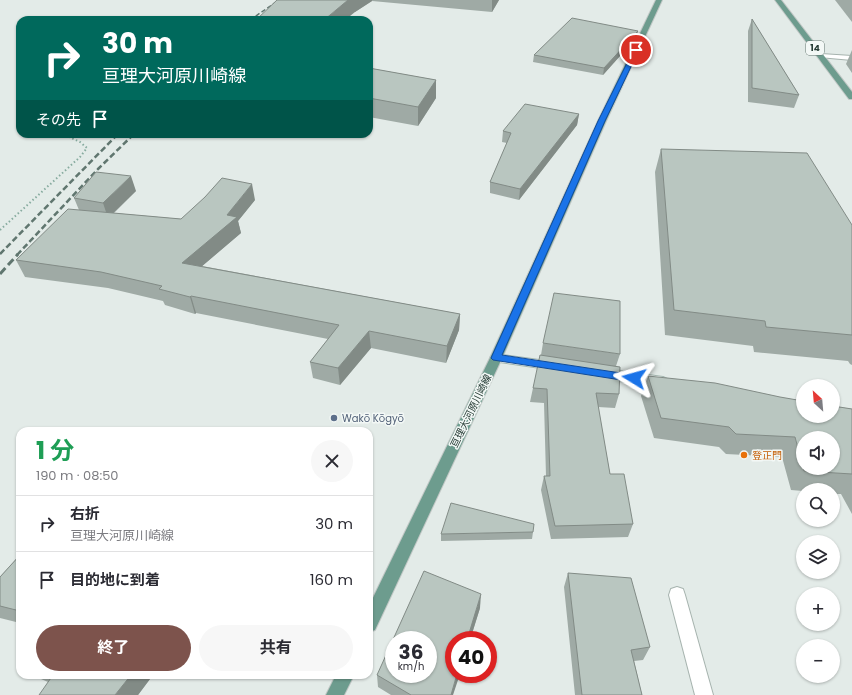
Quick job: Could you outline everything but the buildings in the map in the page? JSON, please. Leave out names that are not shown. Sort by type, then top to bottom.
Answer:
[{"type":"main road","name":"亘理大河原川崎線","points":[[373,616],[496,358],[602,121],[659,0]]},
{"type":"main road","name":"14","points":[[778,0],[852,97]]},
{"type":"main road","points":[[335,695],[343,679]]},
{"type":"street","points":[[821,56],[852,58]]},
{"type":"street","points":[[496,358],[567,368]]},
{"type":"street","points":[[590,372],[677,385]]},
{"type":"street","points":[[677,595],[704,695]]},
{"type":"path","points":[[0,230],[80,157],[87,148],[80,142],[72,138]]},
{"type":"railway","points":[[256,16],[279,0]]},
{"type":"railway","points":[[0,254],[114,138]]},
{"type":"railway","points":[[17,255],[98,169],[130,138]]},
{"type":"railway","points":[[0,274],[18,254]]},
{"type":"place","name":"Wakō Kōgyō","points":[[334,418]]},
{"type":"place","name":"登正門","points":[[744,455]]},
{"type":"route","points":[[634,378],[496,358],[602,121],[636,50]]}]
